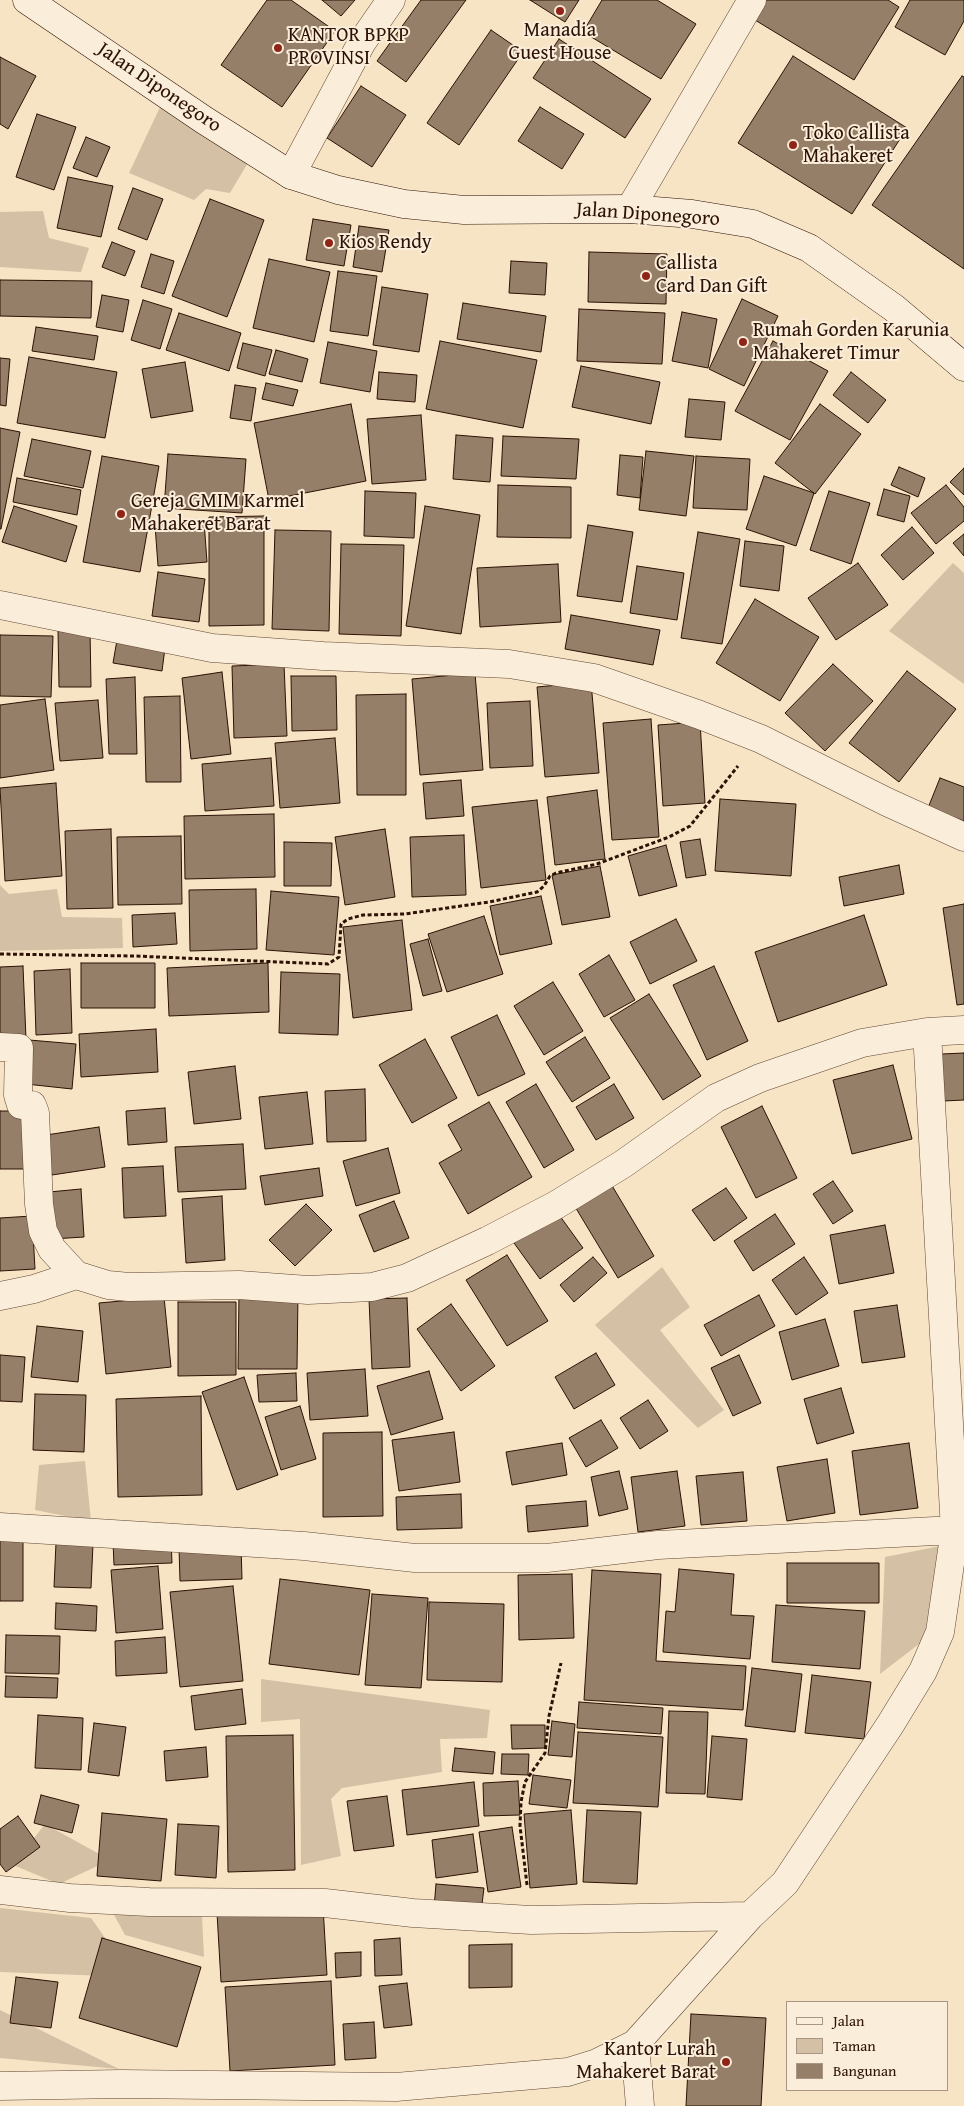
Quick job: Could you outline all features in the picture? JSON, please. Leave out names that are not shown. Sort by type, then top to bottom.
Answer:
[{"type":"street","name":"Jalan Diponegoro","points":[[28,0],[204,120],[291,175],[338,190],[404,204],[464,210],[630,209],[692,214],[753,224],[808,248],[894,308],[964,367]]},
{"type":"street","points":[[291,175],[362,42],[391,0]]},
{"type":"street","points":[[630,209],[752,0]]},
{"type":"street","points":[[0,604],[212,648],[323,656],[510,664],[594,678],[634,691],[760,739],[887,802],[964,837]]},
{"type":"street","points":[[0,1047],[19,1048],[19,1100],[21,1105],[32,1105],[35,1113],[39,1204],[43,1231],[52,1249],[76,1275],[108,1285],[129,1287],[240,1285],[308,1290],[372,1287],[407,1278],[487,1241],[556,1206],[623,1164],[716,1098],[760,1078],[862,1042],[927,1032],[964,1030]]},
{"type":"street","points":[[0,2086],[121,2084],[328,2096],[396,2087],[568,2072],[597,2063],[635,2044],[750,1916],[785,1883],[890,1725],[922,1671],[940,1632],[955,1530],[927,1032]]},
{"type":"street","points":[[0,1296],[34,1289],[76,1275]]},
{"type":"street","points":[[0,1527],[304,1546],[415,1558],[548,1558],[658,1545],[955,1530]]},
{"type":"street","points":[[0,1890],[70,1898],[129,1901],[325,1903],[413,1913],[531,1920],[750,1916]]},
{"type":"street","points":[[635,2044],[640,2106]]},
{"type":"path","points":[[0,954],[160,957],[328,964],[339,957],[341,924],[348,919],[363,915],[405,914],[489,902],[537,892],[544,886],[550,876],[556,873],[597,864],[669,837],[690,826],[760,739]]},
{"type":"path","points":[[531,1920],[520,1826],[521,1802],[525,1782],[545,1753],[549,1716],[561,1663]]},
{"type":"green space","points":[[161,105],[249,161],[230,193],[206,189],[194,200],[129,173]]},
{"type":"green space","points":[[43,211],[49,238],[89,248],[81,272],[0,267],[0,212]]},
{"type":"green space","points":[[953,563],[964,573],[964,684],[889,631]]},
{"type":"green space","points":[[0,885],[9,894],[57,889],[62,917],[122,918],[123,948],[0,951]]},
{"type":"green space","points":[[662,1267],[690,1307],[660,1330],[724,1410],[698,1428],[595,1325]]},
{"type":"green space","points":[[85,1461],[91,1521],[35,1510],[39,1465]]},
{"type":"green space","points":[[940,1546],[928,1637],[880,1674],[885,1557]]},
{"type":"green space","points":[[261,1679],[490,1710],[487,1738],[440,1739],[442,1772],[342,1788],[331,1799],[341,1856],[301,1865],[300,1719],[261,1722]]},
{"type":"green space","points":[[45,1824],[110,1860],[59,1884],[13,1865]]},
{"type":"green space","points":[[0,1908],[91,1918],[133,1977],[0,1972]]},
{"type":"green space","points":[[112,1911],[202,1916],[204,1957],[125,1935]]},
{"type":"green space","points":[[0,2010],[119,2069],[0,2058]]},
{"type":"building","name":"KANTOR BPKP PROVINSI","points":[[267,0],[291,0],[335,31],[282,107],[221,65]]},
{"type":"building","points":[[322,0],[355,0],[341,16]]},
{"type":"building","points":[[421,0],[466,0],[406,82],[377,61]]},
{"type":"building","name":"Manadia Guest House","points":[[530,0],[579,0],[565,22]]},
{"type":"building","points":[[602,0],[657,0],[696,24],[661,79],[583,32]]},
{"type":"building","points":[[760,0],[888,0],[899,7],[854,80],[750,17]]},
{"type":"building","points":[[910,0],[964,0],[964,21],[945,55],[895,27]]},
{"type":"building","points":[[491,30],[523,52],[459,145],[427,123]]},
{"type":"building","points":[[559,39],[651,99],[625,138],[533,78]]},
{"type":"building","points":[[793,56],[907,128],[852,214],[738,143]]},
{"type":"building","points":[[0,57],[36,76],[8,129],[0,124]]},
{"type":"building","points":[[962,76],[964,77],[964,269],[872,205]]},
{"type":"building","points":[[361,86],[406,115],[372,167],[327,138]]},
{"type":"building","points":[[540,107],[584,134],[562,169],[518,141]]},
{"type":"building","points":[[37,114],[76,127],[54,190],[16,177]]},
{"type":"building","points":[[86,137],[110,147],[97,177],[73,168]]},
{"type":"building","points":[[68,177],[113,186],[101,237],[57,228]]},
{"type":"building","points":[[133,188],[163,199],[147,240],[118,229]]},
{"type":"building","points":[[210,199],[264,220],[227,317],[172,296]]},
{"type":"building","name":"Kios Rendy","points":[[313,219],[351,225],[344,266],[306,260]]},
{"type":"building","points":[[359,226],[389,230],[382,272],[353,267]]},
{"type":"building","points":[[112,242],[135,251],[125,276],[102,267]]},
{"type":"building","points":[[589,252],[667,254],[666,304],[588,302]]},
{"type":"building","points":[[151,254],[174,261],[164,294],[141,287]]},
{"type":"building","points":[[269,259],[330,272],[314,342],[253,328]]},
{"type":"building","points":[[511,261],[547,263],[545,295],[509,293]]},
{"type":"building","points":[[338,271],[377,276],[368,336],[330,331]]},
{"type":"building","points":[[0,280],[92,281],[91,318],[0,316]]},
{"type":"building","points":[[382,287],[428,294],[419,352],[373,345]]},
{"type":"building","points":[[102,295],[129,300],[123,332],[96,327]]},
{"type":"building","name":"Rumah Gorden Karunia Mahakeret Timur","points":[[742,299],[778,316],[744,386],[709,369]]},
{"type":"building","points":[[143,300],[172,309],[160,349],[131,340]]},
{"type":"building","points":[[463,303],[546,316],[541,352],[457,339]]},
{"type":"building","points":[[579,309],[665,313],[662,364],[577,361]]},
{"type":"building","points":[[682,312],[717,319],[708,368],[672,361]]},
{"type":"building","points":[[179,313],[241,333],[229,371],[166,350]]},
{"type":"building","points":[[36,327],[98,336],[94,360],[32,351]]},
{"type":"building","points":[[440,341],[537,360],[523,428],[426,409]]},
{"type":"building","points":[[773,341],[828,371],[790,440],[735,411]]},
{"type":"building","points":[[328,342],[377,351],[370,392],[320,383]]},
{"type":"building","points":[[243,343],[272,350],[265,376],[237,368]]},
{"type":"building","points":[[276,350],[308,359],[302,382],[269,374]]},
{"type":"building","points":[[29,357],[117,372],[105,438],[17,423]]},
{"type":"building","points":[[0,358],[10,359],[6,406],[0,405]]},
{"type":"building","points":[[185,362],[193,411],[151,418],[142,369]]},
{"type":"building","points":[[581,366],[660,382],[651,424],[572,407]]},
{"type":"building","points":[[379,372],[417,375],[415,402],[377,399]]},
{"type":"building","points":[[851,372],[886,400],[868,423],[833,395]]},
{"type":"building","points":[[266,383],[298,390],[293,406],[262,399]]},
{"type":"building","points":[[235,385],[256,388],[251,421],[230,418]]},
{"type":"building","points":[[689,399],[725,402],[721,440],[685,437]]},
{"type":"building","points":[[351,404],[366,481],[269,500],[254,423]]},
{"type":"building","points":[[820,404],[861,434],[815,494],[775,463]]},
{"type":"building","points":[[421,415],[426,480],[372,484],[367,419]]},
{"type":"building","points":[[0,428],[20,432],[1,529],[0,529]]},
{"type":"building","points":[[456,435],[493,438],[490,482],[453,479]]},
{"type":"building","points":[[503,436],[579,439],[576,479],[501,476]]},
{"type":"building","points":[[32,439],[91,451],[83,488],[24,476]]},
{"type":"building","points":[[646,451],[694,456],[686,516],[639,510]]},
{"type":"building","points":[[168,454],[246,459],[242,513],[164,508]]},
{"type":"building","points":[[620,455],[643,457],[640,498],[617,495]]},
{"type":"building","name":"Gereja GMIM Karmel Mahakeret Barat","points":[[102,456],[159,466],[140,572],[83,562]]},
{"type":"building","points":[[696,456],[750,459],[747,510],[693,508]]},
{"type":"building","points":[[899,467],[925,478],[918,497],[891,485]]},
{"type":"building","points":[[964,468],[964,495],[950,482]]},
{"type":"building","points":[[764,476],[814,493],[796,546],[746,529]]},
{"type":"building","points":[[17,478],[81,490],[77,515],[13,502]]},
{"type":"building","points":[[498,485],[571,487],[571,538],[497,537]]},
{"type":"building","points":[[946,485],[964,507],[964,521],[936,544],[911,513]]},
{"type":"building","points":[[884,489],[910,496],[904,522],[877,515]]},
{"type":"building","points":[[365,491],[416,493],[414,538],[364,536]]},
{"type":"building","points":[[829,491],[870,503],[851,564],[810,550]]},
{"type":"building","points":[[14,506],[77,526],[66,562],[2,542]]},
{"type":"building","points":[[425,506],[480,515],[461,634],[406,626]]},
{"type":"building","points":[[264,516],[264,625],[209,626],[209,517]]},
{"type":"building","points":[[204,521],[207,562],[158,566],[155,525]]},
{"type":"building","points":[[588,525],[633,532],[622,602],[577,596]]},
{"type":"building","points":[[912,527],[934,553],[903,580],[881,555]]},
{"type":"building","points":[[275,530],[331,531],[329,631],[272,629]]},
{"type":"building","points":[[698,532],[740,539],[722,644],[681,638]]},
{"type":"building","points":[[964,534],[964,556],[953,543]]},
{"type":"building","points":[[745,541],[784,546],[779,591],[740,586]]},
{"type":"building","points":[[341,544],[404,545],[401,636],[339,634]]},
{"type":"building","points":[[858,563],[888,605],[836,640],[808,598]]},
{"type":"building","points":[[558,564],[561,622],[480,627],[477,568]]},
{"type":"building","points":[[637,566],[684,573],[677,620],[630,613]]},
{"type":"building","points":[[158,572],[205,579],[199,622],[152,616]]},
{"type":"building","points":[[755,599],[819,637],[780,701],[716,663]]},
{"type":"building","points":[[571,615],[660,630],[653,665],[565,649]]},
{"type":"building","points":[[90,629],[91,687],[59,687],[58,630]]},
{"type":"building","points":[[0,635],[53,636],[51,697],[0,696]]},
{"type":"building","points":[[117,640],[165,648],[162,671],[113,663]]},
{"type":"building","points":[[284,664],[287,736],[234,738],[232,666]]},
{"type":"building","points":[[833,664],[873,701],[825,751],[785,713]]},
{"type":"building","points":[[907,671],[956,709],[899,782],[849,743]]},
{"type":"building","points":[[222,672],[231,754],[191,759],[182,678]]},
{"type":"building","points":[[475,673],[483,770],[420,775],[412,679]]},
{"type":"building","points":[[291,676],[336,676],[337,730],[292,731]]},
{"type":"building","points":[[135,677],[137,754],[109,754],[106,679]]},
{"type":"building","points":[[591,682],[599,773],[545,777],[537,687]]},
{"type":"building","points":[[406,694],[406,795],[357,795],[356,695]]},
{"type":"building","points":[[180,696],[181,782],[146,782],[144,697]]},
{"type":"building","points":[[45,699],[54,770],[0,778],[0,705]]},
{"type":"building","points":[[98,700],[103,758],[60,761],[55,703]]},
{"type":"building","points":[[530,701],[533,766],[490,768],[487,703]]},
{"type":"building","points":[[651,719],[659,837],[612,840],[603,723]]},
{"type":"building","points":[[700,722],[705,803],[663,806],[658,725]]},
{"type":"building","points":[[335,738],[340,803],[280,808],[275,743]]},
{"type":"building","points":[[271,758],[274,806],[205,811],[202,764]]},
{"type":"building","points":[[940,778],[964,787],[964,821],[928,808]]},
{"type":"building","points":[[461,780],[464,816],[426,819],[423,783]]},
{"type":"building","points":[[56,783],[62,876],[5,881],[0,788]]},
{"type":"building","points":[[597,790],[605,859],[555,865],[547,797]]},
{"type":"building","points":[[720,799],[796,804],[791,876],[715,871]]},
{"type":"building","points":[[537,800],[546,880],[481,888],[472,807]]},
{"type":"building","points":[[274,814],[275,877],[185,879],[184,816]]},
{"type":"building","points":[[111,829],[113,908],[67,909],[65,831]]},
{"type":"building","points":[[385,829],[395,897],[345,905],[335,837]]},
{"type":"building","points":[[464,835],[466,895],[412,897],[410,837]]},
{"type":"building","points":[[181,836],[182,904],[118,905],[117,837]]},
{"type":"building","points":[[700,839],[706,875],[686,878],[680,842]]},
{"type":"building","points":[[284,842],[332,843],[331,886],[284,886]]},
{"type":"building","points":[[666,845],[677,886],[639,896],[628,856]]},
{"type":"building","points":[[899,865],[904,894],[844,906],[839,877]]},
{"type":"building","points":[[600,866],[610,917],[562,925],[552,875]]},
{"type":"building","points":[[256,889],[257,949],[190,951],[189,890]]},
{"type":"building","points":[[271,891],[339,897],[334,955],[266,950]]},
{"type":"building","points":[[541,896],[552,944],[500,955],[490,906]]},
{"type":"building","points":[[964,904],[964,1004],[957,1005],[943,908]]},
{"type":"building","points":[[175,913],[177,944],[133,947],[132,915]]},
{"type":"building","points":[[864,915],[887,985],[778,1022],[755,952]]},
{"type":"building","points":[[484,916],[503,974],[447,992],[428,934]]},
{"type":"building","points":[[676,919],[697,961],[650,984],[630,942]]},
{"type":"building","points":[[402,920],[412,1010],[353,1018],[343,927]]},
{"type":"building","points":[[428,939],[442,991],[423,996],[410,944]]},
{"type":"building","points":[[609,955],[635,1000],[604,1017],[579,974]]},
{"type":"building","points":[[81,963],[155,963],[155,1008],[81,1008]]},
{"type":"building","points":[[268,963],[269,1012],[169,1016],[167,968]]},
{"type":"building","points":[[23,966],[26,1039],[0,1040],[0,967]]},
{"type":"building","points":[[714,966],[748,1041],[707,1060],[673,985]]},
{"type":"building","points":[[70,969],[72,1033],[36,1035],[34,971]]},
{"type":"building","points":[[281,972],[340,974],[338,1035],[279,1033]]},
{"type":"building","points":[[553,982],[583,1031],[544,1055],[514,1006]]},
{"type":"building","points":[[649,994],[701,1076],[663,1100],[610,1018]]},
{"type":"building","points":[[497,1015],[525,1074],[478,1096],[451,1037]]},
{"type":"building","points":[[156,1029],[158,1072],[81,1077],[79,1034]]},
{"type":"building","points":[[585,1037],[610,1078],[572,1102],[546,1062]]},
{"type":"building","points":[[425,1039],[457,1098],[412,1123],[379,1065]]},
{"type":"building","points":[[29,1040],[76,1044],[72,1089],[26,1084]]},
{"type":"building","points":[[964,1053],[964,1100],[943,1101],[942,1054]]},
{"type":"building","points":[[893,1065],[912,1139],[852,1154],[833,1080]]},
{"type":"building","points":[[235,1066],[241,1119],[194,1124],[188,1072]]},
{"type":"building","points":[[536,1084],[574,1150],[544,1168],[506,1102]]},
{"type":"building","points":[[614,1084],[634,1118],[596,1140],[576,1107]]},
{"type":"building","points":[[365,1089],[366,1141],[327,1142],[325,1091]]},
{"type":"building","points":[[307,1092],[313,1144],[265,1149],[259,1097]]},
{"type":"building","points":[[489,1102],[532,1177],[468,1214],[439,1163],[462,1150],[448,1125]]},
{"type":"building","points":[[762,1106],[797,1178],[756,1198],[721,1127]]},
{"type":"building","points":[[165,1108],[167,1142],[128,1145],[126,1111]]},
{"type":"building","points":[[0,1111],[28,1111],[28,1169],[0,1169]]},
{"type":"building","points":[[99,1127],[105,1167],[52,1175],[46,1135]]},
{"type":"building","points":[[243,1144],[246,1189],[178,1192],[175,1147]]},
{"type":"building","points":[[388,1148],[400,1193],[356,1206],[343,1161]]},
{"type":"building","points":[[163,1166],[166,1216],[124,1218],[122,1168]]},
{"type":"building","points":[[319,1168],[323,1196],[265,1205],[260,1176]]},
{"type":"building","points":[[833,1181],[853,1211],[833,1224],[813,1194]]},
{"type":"building","points":[[611,1184],[654,1256],[618,1278],[574,1205]]},
{"type":"building","points":[[726,1188],[747,1218],[714,1241],[692,1210]]},
{"type":"building","points":[[81,1189],[84,1237],[52,1239],[49,1192]]},
{"type":"building","points":[[222,1196],[225,1260],[186,1263],[182,1199]]},
{"type":"building","points":[[394,1201],[409,1238],[374,1252],[359,1215]]},
{"type":"building","points":[[306,1204],[332,1230],[295,1266],[269,1240]]},
{"type":"building","points":[[557,1212],[583,1248],[540,1279],[514,1243]]},
{"type":"building","points":[[775,1214],[795,1244],[753,1271],[734,1241]]},
{"type":"building","points":[[32,1216],[35,1269],[0,1271],[0,1218]]},
{"type":"building","points":[[885,1225],[894,1273],[839,1284],[830,1235]]},
{"type":"building","points":[[507,1255],[548,1321],[507,1346],[466,1280]]},
{"type":"building","points":[[593,1257],[607,1273],[574,1302],[560,1285]]},
{"type":"building","points":[[804,1257],[828,1293],[796,1315],[772,1280]]},
{"type":"building","points":[[239,1293],[298,1293],[297,1369],[238,1369]]},
{"type":"building","points":[[759,1295],[775,1326],[721,1356],[704,1325]]},
{"type":"building","points":[[164,1297],[171,1367],[106,1374],[99,1303]]},
{"type":"building","points":[[407,1298],[410,1367],[372,1369],[369,1299]]},
{"type":"building","points":[[178,1302],[236,1302],[236,1375],[178,1376]]},
{"type":"building","points":[[451,1304],[495,1366],[461,1391],[417,1329]]},
{"type":"building","points":[[897,1305],[905,1357],[862,1363],[854,1311]]},
{"type":"building","points":[[825,1319],[839,1366],[792,1380],[779,1332]]},
{"type":"building","points":[[37,1326],[83,1331],[78,1382],[31,1377]]},
{"type":"building","points":[[596,1353],[615,1385],[574,1409],[555,1377]]},
{"type":"building","points":[[0,1355],[25,1357],[22,1402],[0,1401]]},
{"type":"building","points":[[739,1355],[761,1403],[733,1416],[711,1368]]},
{"type":"building","points":[[365,1369],[368,1416],[310,1420],[307,1373]]},
{"type":"building","points":[[429,1371],[443,1419],[391,1435],[377,1386]]},
{"type":"building","points":[[296,1373],[297,1401],[259,1402],[257,1375]]},
{"type":"building","points":[[244,1377],[278,1475],[237,1490],[202,1392]]},
{"type":"building","points":[[841,1388],[854,1433],[817,1444],[804,1399]]},
{"type":"building","points":[[35,1394],[86,1395],[84,1452],[33,1450]]},
{"type":"building","points":[[201,1396],[202,1495],[118,1497],[116,1399]]},
{"type":"building","points":[[648,1400],[668,1431],[640,1449],[620,1418]]},
{"type":"building","points":[[300,1406],[316,1459],[281,1470],[265,1417]]},
{"type":"building","points":[[601,1420],[618,1448],[586,1467],[569,1438]]},
{"type":"building","points":[[382,1432],[383,1516],[323,1517],[323,1433]]},
{"type":"building","points":[[454,1432],[460,1482],[399,1491],[392,1440]]},
{"type":"building","points":[[562,1443],[567,1475],[512,1485],[506,1452]]},
{"type":"building","points":[[909,1443],[918,1508],[860,1515],[852,1451]]},
{"type":"building","points":[[827,1459],[835,1513],[787,1521],[777,1467]]},
{"type":"building","points":[[619,1471],[628,1509],[599,1516],[591,1477]]},
{"type":"building","points":[[677,1471],[685,1526],[638,1532],[631,1477]]},
{"type":"building","points":[[743,1472],[747,1521],[701,1525],[696,1476]]},
{"type":"building","points":[[461,1494],[462,1528],[397,1530],[396,1497]]},
{"type":"building","points":[[586,1501],[588,1526],[528,1532],[526,1506]]},
{"type":"building","points":[[0,1539],[23,1539],[23,1601],[0,1601]]},
{"type":"building","points":[[171,1540],[172,1563],[114,1565],[113,1542]]},
{"type":"building","points":[[56,1543],[93,1544],[91,1588],[54,1587]]},
{"type":"building","points":[[241,1545],[242,1579],[180,1581],[179,1548]]},
{"type":"building","points":[[787,1563],[879,1563],[879,1603],[787,1603]]},
{"type":"building","points":[[158,1566],[163,1629],[116,1633],[111,1570]]},
{"type":"building","points":[[679,1569],[734,1574],[731,1615],[754,1616],[750,1659],[663,1652],[666,1611],[675,1612]]},
{"type":"building","points":[[592,1570],[661,1574],[656,1661],[746,1666],[743,1710],[584,1700]]},
{"type":"building","points":[[572,1574],[574,1638],[519,1640],[518,1575]]},
{"type":"building","points":[[280,1579],[370,1590],[359,1675],[269,1664]]},
{"type":"building","points":[[233,1586],[243,1681],[180,1687],[170,1592]]},
{"type":"building","points":[[372,1594],[428,1598],[421,1688],[365,1685]]},
{"type":"building","points":[[429,1602],[504,1604],[502,1682],[427,1680]]},
{"type":"building","points":[[56,1603],[97,1606],[96,1631],[55,1629]]},
{"type":"building","points":[[776,1605],[865,1611],[860,1669],[772,1662]]},
{"type":"building","points":[[6,1635],[60,1636],[59,1674],[5,1673]]},
{"type":"building","points":[[165,1637],[167,1673],[116,1676],[115,1641]]},
{"type":"building","points":[[752,1668],[802,1674],[795,1732],[745,1726]]},
{"type":"building","points":[[812,1675],[871,1682],[864,1739],[805,1733]]},
{"type":"building","points":[[6,1676],[58,1678],[57,1698],[5,1697]]},
{"type":"building","points":[[242,1689],[246,1724],[195,1730],[191,1696]]},
{"type":"building","points":[[579,1702],[663,1708],[661,1734],[577,1728]]},
{"type":"building","points":[[669,1711],[708,1712],[705,1794],[666,1793]]},
{"type":"building","points":[[38,1715],[83,1718],[81,1770],[35,1768]]},
{"type":"building","points":[[552,1721],[575,1724],[572,1757],[548,1755]]},
{"type":"building","points":[[94,1723],[126,1727],[119,1776],[88,1772]]},
{"type":"building","points":[[511,1725],[545,1725],[545,1748],[512,1749]]},
{"type":"building","points":[[578,1732],[663,1737],[658,1807],[573,1803]]},
{"type":"building","points":[[293,1735],[295,1870],[228,1872],[226,1736]]},
{"type":"building","points":[[712,1736],[747,1739],[742,1800],[707,1797]]},
{"type":"building","points":[[206,1747],[208,1777],[166,1781],[164,1751]]},
{"type":"building","points":[[455,1748],[495,1752],[493,1774],[452,1771]]},
{"type":"building","points":[[502,1754],[529,1754],[528,1775],[501,1774]]},
{"type":"building","points":[[533,1775],[571,1780],[567,1808],[529,1804]]},
{"type":"building","points":[[518,1781],[520,1815],[484,1816],[483,1783]]},
{"type":"building","points":[[474,1782],[479,1826],[407,1835],[402,1790]]},
{"type":"building","points":[[41,1795],[79,1805],[72,1833],[34,1823]]},
{"type":"building","points":[[387,1796],[394,1846],[354,1851],[347,1801]]},
{"type":"building","points":[[571,1810],[577,1884],[530,1888],[524,1814]]},
{"type":"building","points":[[587,1810],[641,1812],[637,1884],[583,1882]]},
{"type":"building","points":[[102,1813],[167,1819],[161,1881],[97,1876]]},
{"type":"building","points":[[18,1816],[40,1847],[6,1872],[0,1864],[0,1829]]},
{"type":"building","points":[[178,1824],[219,1826],[216,1878],[175,1875]]},
{"type":"building","points":[[512,1827],[521,1887],[488,1892],[479,1832]]},
{"type":"building","points":[[473,1834],[478,1872],[436,1878],[432,1840]]},
{"type":"building","points":[[436,1884],[484,1888],[481,1912],[434,1908]]},
{"type":"building","points":[[323,1906],[327,1975],[221,1982],[217,1913]]},
{"type":"building","points":[[102,1938],[201,1967],[177,2047],[79,2018]]},
{"type":"building","points":[[400,1938],[402,1975],[375,1976],[374,1940]]},
{"type":"building","points":[[512,1944],[512,1987],[469,1988],[469,1945]]},
{"type":"building","points":[[361,1952],[361,1976],[336,1978],[335,1953]]},
{"type":"building","points":[[16,1977],[58,1982],[51,2028],[10,2023]]},
{"type":"building","points":[[331,1981],[335,2065],[230,2071],[225,1987]]},
{"type":"building","points":[[407,1983],[412,2025],[384,2028],[379,1986]]},
{"type":"building","name":"Kantor Lurah Mahakeret Barat","points":[[691,2014],[766,2018],[761,2106],[686,2106]]},
{"type":"building","points":[[374,2022],[376,2058],[345,2060],[343,2024]]},
{"type":"place","name":"Manadia Guest House","points":[[560,11]]},
{"type":"place","name":"KANTOR BPKP PROVINSI","points":[[278,48]]},
{"type":"place","name":"Toko Callista Mahakeret","points":[[793,145]]},
{"type":"place","name":"Kios Rendy","points":[[329,243]]},
{"type":"place","name":"Callista Card Dan Gift","points":[[646,276]]},
{"type":"place","name":"Rumah Gorden Karunia Mahakeret Timur","points":[[743,342]]},
{"type":"place","name":"Gereja GMIM Karmel Mahakeret Barat","points":[[121,514]]},
{"type":"place","name":"Kantor Lurah Mahakeret Barat","points":[[726,2062]]}]
